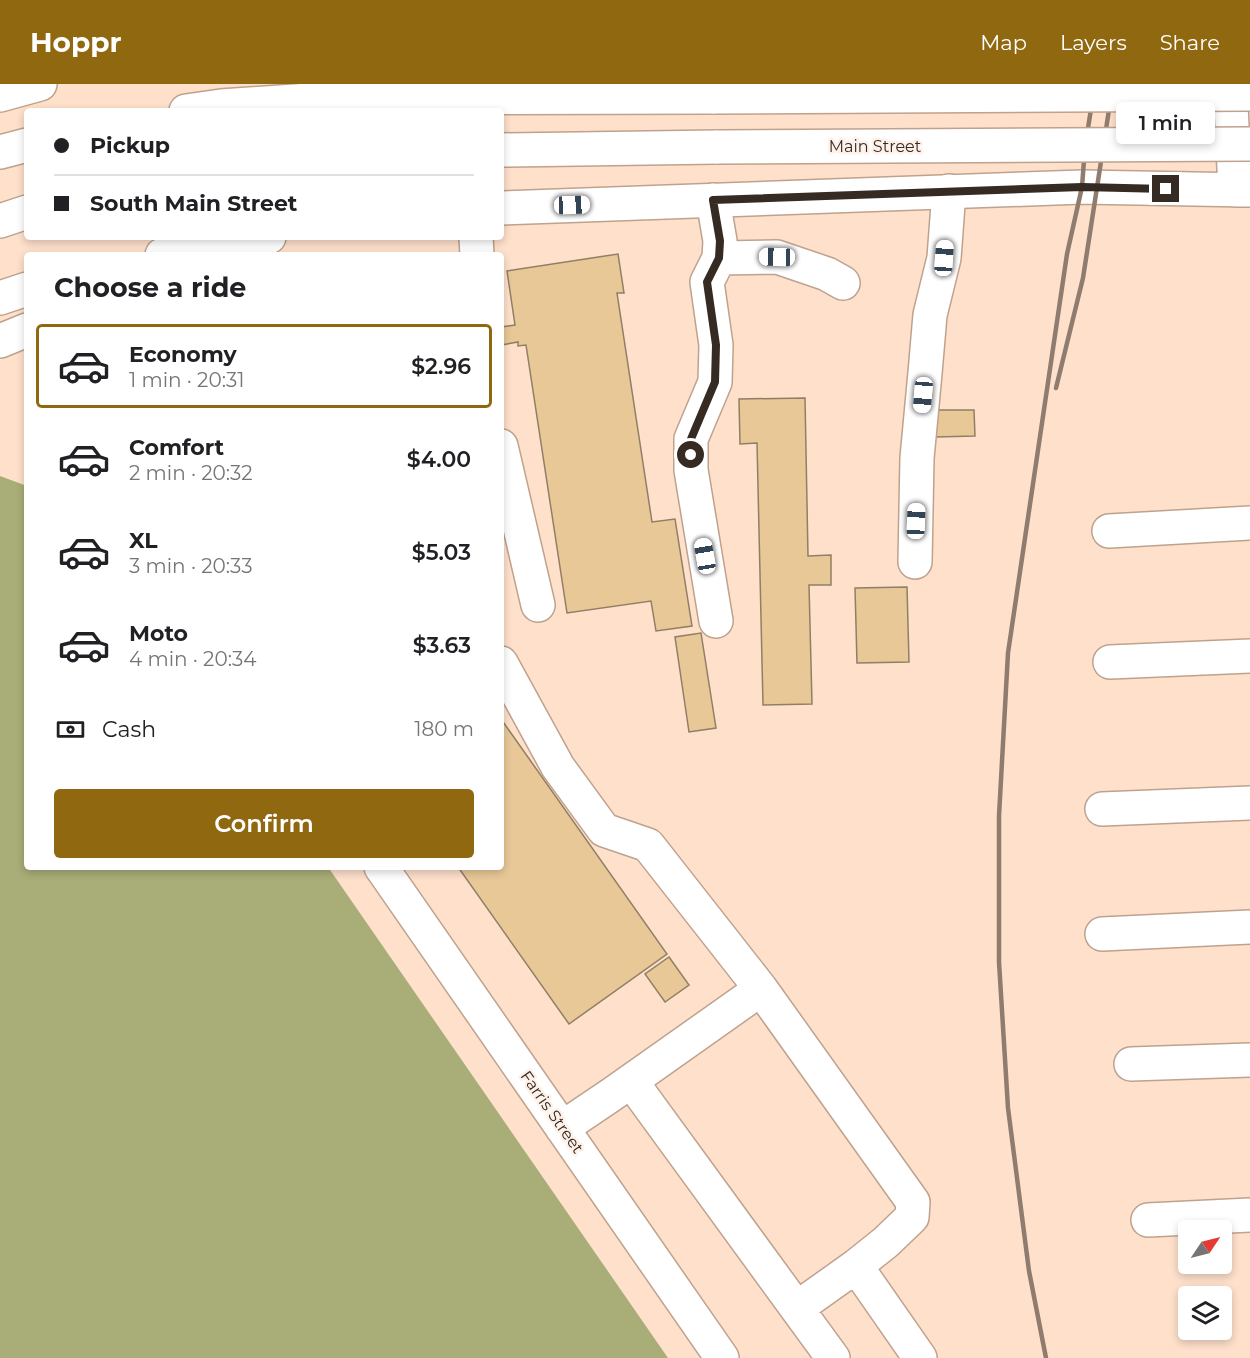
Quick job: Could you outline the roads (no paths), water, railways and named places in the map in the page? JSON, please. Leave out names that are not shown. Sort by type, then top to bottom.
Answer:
[{"type":"main road","points":[[0,95],[40,84]]},
{"type":"main road","points":[[504,208],[1082,187],[1242,190],[1230,84]]},
{"type":"main road","points":[[207,108],[338,98],[1250,94]]},
{"type":"main road","name":"Main Street","points":[[504,150],[1250,144]]},
{"type":"main road","points":[[0,152],[24,146]]},
{"type":"main road","points":[[915,562],[917,459],[930,315],[944,258],[949,191]]},
{"type":"main road","points":[[713,200],[720,241],[719,258],[707,282],[716,345],[715,382],[691,439],[691,470],[716,621]]},
{"type":"main road","points":[[0,221],[24,213]]},
{"type":"main road","points":[[176,252],[234,240]]},
{"type":"main road","points":[[225,252],[260,240]]},
{"type":"main road","points":[[719,258],[777,257],[827,274],[843,283]]},
{"type":"main road","points":[[0,298],[24,290]]},
{"type":"main road","points":[[504,459],[538,605]]},
{"type":"main road","points":[[1109,531],[1250,523]]},
{"type":"main road","points":[[1110,662],[1250,656]]},
{"type":"main road","points":[[504,668],[558,767],[604,830],[648,845],[761,989],[913,1202],[912,1217],[886,1242],[797,1308]]},
{"type":"main road","points":[[1102,809],[1250,803]]},
{"type":"main road","name":"Farris Street","points":[[383,870],[722,1358]]},
{"type":"main road","points":[[1102,934],[1250,927]]},
{"type":"main road","points":[[562,1128],[761,989]]},
{"type":"main road","points":[[1131,1064],[1250,1060]]},
{"type":"main road","points":[[631,1081],[833,1358]]},
{"type":"main road","points":[[1148,1220],[1250,1215]]},
{"type":"main road","points":[[856,1266],[920,1358]]},
{"type":"railway","points":[[1046,1358],[1029,1271],[1008,1108],[999,962],[999,816],[1008,653],[1067,254],[1082,187],[1085,147],[1095,84]]},
{"type":"railway","points":[[1056,388],[1083,278],[1113,84]]}]
